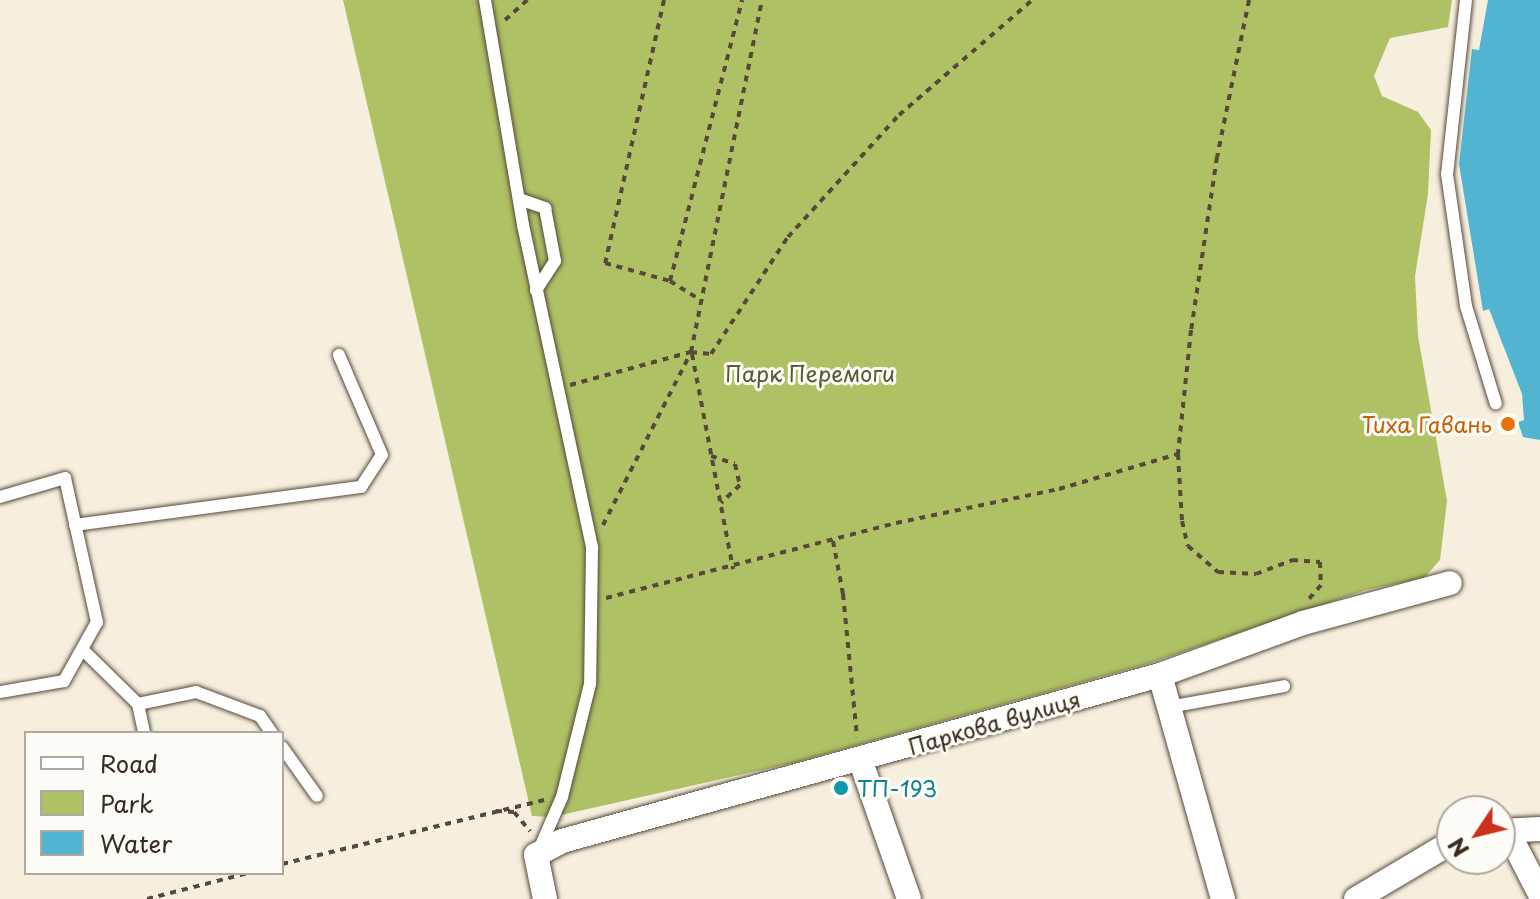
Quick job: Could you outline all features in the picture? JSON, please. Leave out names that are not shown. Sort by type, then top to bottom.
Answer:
[{"type":"street","name":"Паркова вулиця","points":[[536,855],[615,825],[1160,675],[1303,623],[1450,583]]},
{"type":"street","points":[[1160,675],[1223,899]]},
{"type":"street","points":[[860,759],[909,899]]},
{"type":"street","points":[[1516,830],[1540,829]]},
{"type":"street","points":[[1356,899],[1436,852]]},
{"type":"street","points":[[1516,852],[1540,894]]},
{"type":"street","points":[[536,855],[545,899]]},
{"type":"lane","points":[[485,0],[536,290],[592,548],[590,684],[562,797],[536,855]]},
{"type":"lane","points":[[1466,0],[1447,174],[1466,306],[1496,404]]},
{"type":"lane","points":[[519,199],[545,208],[555,261],[536,290]]},
{"type":"lane","points":[[75,525],[361,487],[382,455],[339,355]]},
{"type":"lane","points":[[0,497],[65,478],[97,622],[64,681],[0,692]]},
{"type":"lane","points":[[82,649],[138,704],[144,731]]},
{"type":"lane","points":[[1169,707],[1284,686]]},
{"type":"lane","points":[[138,704],[196,692],[260,716],[271,731]]},
{"type":"lane","points":[[284,750],[317,796]]},
{"type":"path","points":[[492,33],[527,0]]},
{"type":"path","points":[[664,0],[605,263],[668,280],[702,301]]},
{"type":"path","points":[[668,280],[742,0]]},
{"type":"path","points":[[592,548],[691,352],[762,0]]},
{"type":"path","points":[[557,389],[691,352],[711,354],[788,237],[899,115],[1032,0]]},
{"type":"path","points":[[1249,0],[1217,157],[1178,454],[1182,521],[1194,553],[1218,572],[1256,574],[1292,560],[1320,562],[1321,585],[1307,603]]},
{"type":"path","points":[[691,352],[733,570]]},
{"type":"path","points":[[592,601],[733,570],[833,541],[1059,489],[1178,454]]},
{"type":"path","points":[[711,456],[735,464],[740,485],[720,504]]},
{"type":"path","points":[[833,541],[843,594],[860,759]]},
{"type":"path","points":[[284,863],[490,811],[562,797]]},
{"type":"path","points":[[490,811],[514,812],[521,818],[536,855]]},
{"type":"path","points":[[147,899],[240,875]]},
{"type":"green space","name":"Парк Перемоги","points":[[343,0],[1452,0],[1448,27],[1390,38],[1374,76],[1382,96],[1418,112],[1431,130],[1428,194],[1415,276],[1418,336],[1447,501],[1440,560],[1424,578],[1366,590],[1147,664],[793,763],[552,817],[532,816]]},
{"type":"water","points":[[1488,0],[1540,0],[1540,440],[1523,437],[1518,422],[1524,420],[1522,394],[1489,309],[1483,311],[1459,164],[1472,49],[1479,50]]},
{"type":"place","name":"Тиха Гавань","points":[[1508,424]]},
{"type":"place","name":"ТП-193","points":[[841,788]]}]
